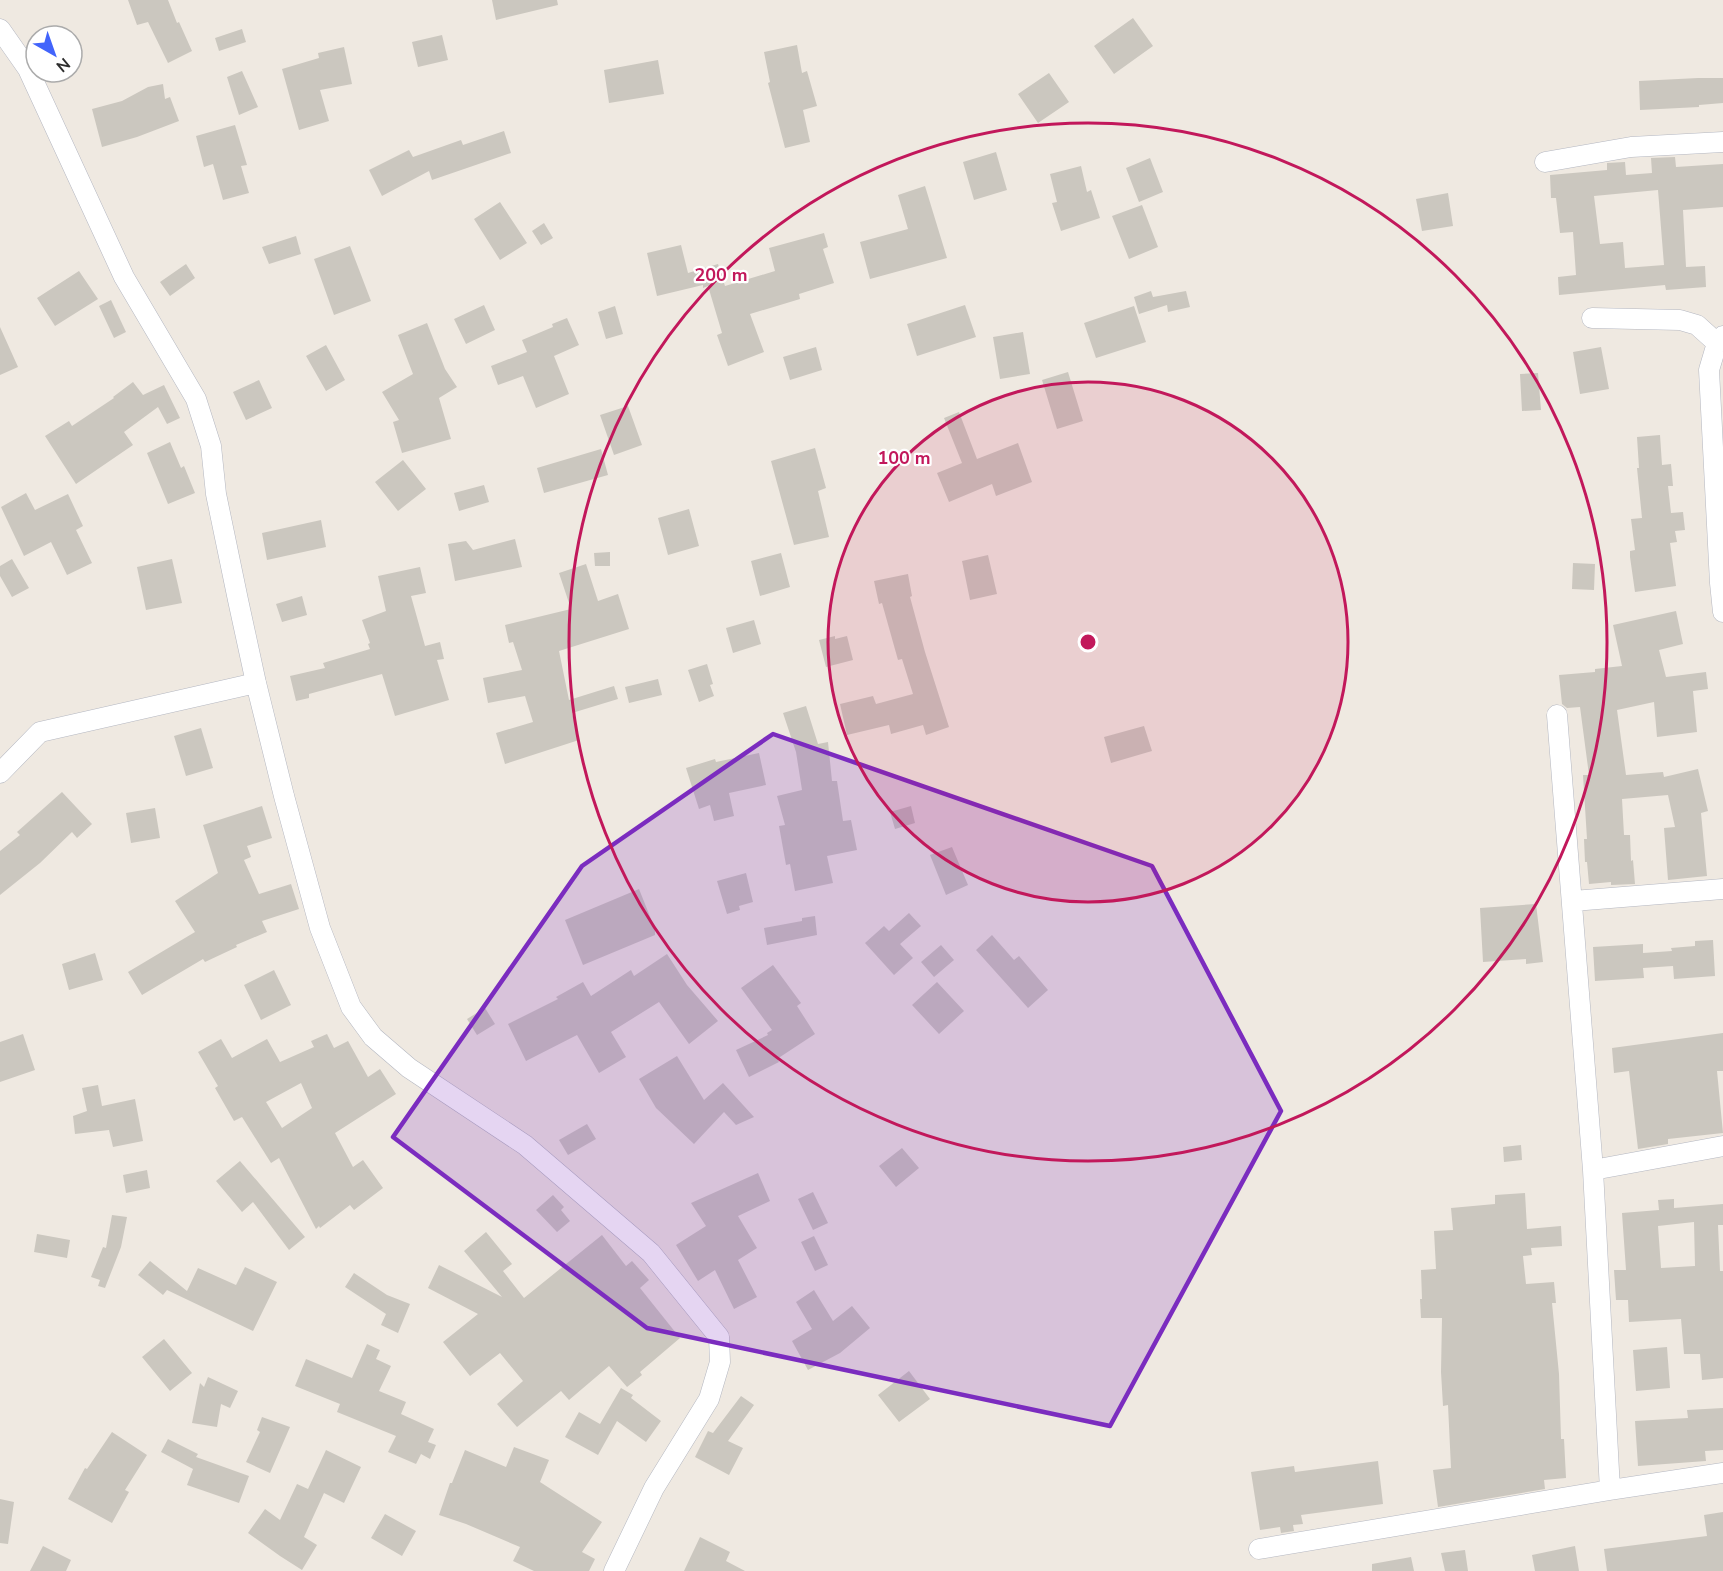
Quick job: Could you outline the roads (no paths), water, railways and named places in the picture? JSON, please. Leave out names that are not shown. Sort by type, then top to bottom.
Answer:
[{"type":"street","points":[[0,29],[28,69],[124,277],[195,399],[211,446],[216,494],[256,683],[320,928],[351,1007],[373,1037],[409,1068],[525,1145],[651,1253],[719,1336],[720,1362],[709,1399],[654,1488],[614,1571]]},
{"type":"street","points":[[1545,162],[1631,147],[1723,142]]},
{"type":"street","points":[[1592,318],[1680,320],[1697,325],[1720,339],[1709,370],[1723,612]]},
{"type":"street","points":[[0,774],[40,732],[256,683]]},
{"type":"street","points":[[1557,715],[1593,1170],[1611,1490]]},
{"type":"street","points":[[1573,901],[1723,889]]},
{"type":"street","points":[[1593,1170],[1723,1146]]},
{"type":"street","points":[[1259,1548],[1723,1473]]}]
